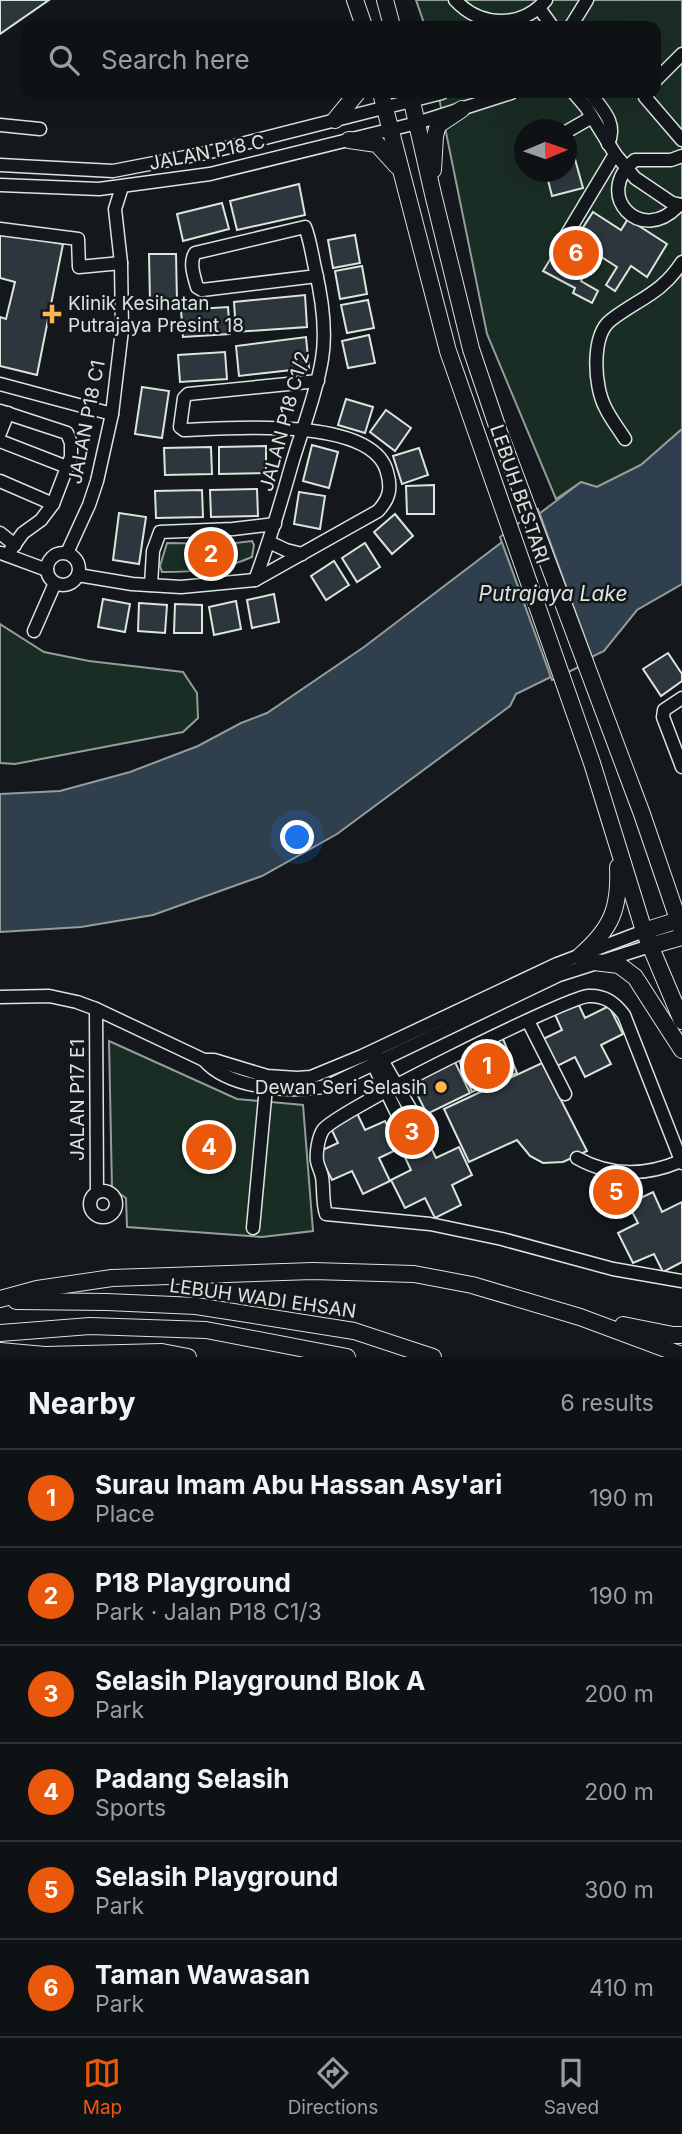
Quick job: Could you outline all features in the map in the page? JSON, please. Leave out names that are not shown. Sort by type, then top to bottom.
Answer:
[{"type":"main road","points":[[355,0],[361,21]]},
{"type":"main road","points":[[385,0],[391,21]]},
{"type":"main road","points":[[335,120],[353,98]]},
{"type":"main road","name":"LEBUH BESTARI","points":[[411,98],[471,349],[681,927]]},
{"type":"main road","name":"LEBUH BESTARI","points":[[383,100],[449,351],[585,743],[647,939],[682,1021]]},
{"type":"main road","points":[[433,194],[433,162],[438,125],[462,109]]},
{"type":"main road","points":[[349,140],[377,144],[395,162],[403,177]]},
{"type":"main road","points":[[642,814],[675,887],[682,894]]},
{"type":"main road","points":[[617,843],[617,905],[609,925],[587,959],[619,965],[635,977],[682,1050]]},
{"type":"main road","points":[[647,939],[681,927]]},
{"type":"main road","points":[[0,1300],[37,1289],[112,1278],[313,1271],[414,1274],[472,1285],[580,1317],[682,1355]]},
{"type":"main road","name":"LEBUH WADI EHSAN","points":[[0,1300],[195,1306],[354,1331],[433,1357]]},
{"type":"main road","points":[[580,1317],[682,1335]]},
{"type":"main road","name":"LEBUH WADI EHSAN","points":[[0,1333],[90,1326],[206,1331],[347,1357]]},
{"type":"main road","points":[[0,1351],[45,1354],[162,1352],[188,1357]]},
{"type":"street","points":[[455,0],[471,14],[488,21]]},
{"type":"street","points":[[575,21],[587,0]]},
{"type":"street","points":[[510,21],[524,17],[542,4],[550,21]]},
{"type":"street","points":[[661,75],[682,54]]},
{"type":"street","name":"JALAN P18 C","points":[[0,165],[113,171],[206,153],[335,120],[383,100],[402,98]]},
{"type":"street","name":"JALAN P18 C","points":[[0,185],[99,190],[210,174],[417,122],[496,98]]},
{"type":"street","points":[[578,98],[593,117],[611,149],[625,167],[635,178],[680,205],[671,214],[656,221],[640,220],[626,212],[618,198],[618,182],[625,167],[635,160],[671,160],[682,156]]},
{"type":"street","points":[[558,249],[611,149],[612,128],[594,98]]},
{"type":"street","points":[[646,98],[682,139]]},
{"type":"street","points":[[577,126],[593,117]]},
{"type":"street","points":[[0,125],[40,129]]},
{"type":"street","name":"JALAN P18 C1","points":[[67,553],[97,481],[111,414],[122,330],[121,263],[115,209],[122,187]]},
{"type":"street","points":[[99,190],[115,209]]},
{"type":"street","name":"JALAN P18 C1/2","points":[[255,580],[275,524],[318,381],[324,339],[317,276],[305,227],[195,253],[192,265],[197,287],[202,290],[317,276]]},
{"type":"street","points":[[0,229],[78,239],[79,267],[121,263]]},
{"type":"street","points":[[625,439],[603,405],[596,366],[601,332],[608,321],[663,287],[682,262]]},
{"type":"street","points":[[78,575],[181,587],[255,580],[378,511],[388,500],[390,490],[386,468],[382,459],[346,437],[303,429],[184,430],[180,427],[180,414],[184,398],[188,394],[318,381]]},
{"type":"street","points":[[0,384],[111,414]]},
{"type":"street","points":[[0,433],[4,412],[66,433],[71,443],[71,457],[53,504],[41,520],[23,533],[7,551]]},
{"type":"street","points":[[0,441],[67,467]]},
{"type":"street","points":[[0,481],[53,504]]},
{"type":"street","points":[[151,585],[153,551],[159,532],[275,524]]},
{"type":"street","points":[[0,533],[7,551],[47,570]]},
{"type":"street","points":[[269,542],[302,554]]},
{"type":"street","points":[[57,553],[72,555],[79,564],[78,575],[68,584],[55,583],[47,570],[47,565],[57,553]]},
{"type":"street","points":[[34,631],[55,583]]},
{"type":"street","points":[[682,698],[664,710],[663,717],[682,767]]},
{"type":"street","points":[[204,1060],[211,1069],[236,1080],[266,1087],[284,1089],[328,1086],[354,1074],[375,1057],[529,977],[647,939]]},
{"type":"street","points":[[0,997],[49,996],[96,1009],[204,1060],[214,1060],[267,1076],[297,1078],[311,1077],[401,1050],[587,959]]},
{"type":"street","points":[[577,1158],[615,1172],[641,1172],[682,1162],[624,1016],[616,1004],[605,998],[592,996],[577,998],[389,1084],[324,1128],[316,1159],[322,1175],[326,1214],[430,1224],[502,1238],[613,1269],[682,1281]]},
{"type":"street","name":"JALAN P17 E1","points":[[96,1009],[97,1192]]},
{"type":"street","points":[[528,1021],[565,1094]]},
{"type":"street","points":[[389,1084],[393,1063],[401,1050]]},
{"type":"street","points":[[375,1057],[389,1084]]},
{"type":"street","points":[[354,1074],[370,1076],[389,1084]]},
{"type":"street","points":[[253,1228],[266,1087]]},
{"type":"green space","points":[[416,0],[682,0],[682,429],[641,465],[597,487],[581,482],[556,499],[487,334],[439,98],[661,98],[661,21],[423,21]]},
{"type":"green space","points":[[252,541],[252,557],[230,565],[174,572],[162,572],[160,566],[167,543],[227,544]]},
{"type":"green space","points":[[0,624],[44,652],[89,661],[183,672],[197,693],[198,718],[183,732],[15,764],[0,763]]},
{"type":"green space","points":[[109,1041],[237,1099],[303,1105],[313,1231],[262,1237],[127,1227],[126,1198],[112,1189]]},
{"type":"green space","points":[[624,1177],[633,1197],[608,1209],[599,1188]]},
{"type":"water","name":"Putrajaya Lake","points":[[682,429],[682,584],[637,610],[604,651],[516,694],[510,706],[337,834],[262,876],[153,915],[81,927],[0,932],[0,794],[60,791],[130,772],[198,746],[241,723],[267,713],[364,647],[581,482],[597,487],[641,465]]},
{"type":"pier","points":[[538,509],[593,660],[552,680],[500,537]]},
{"type":"building","points":[[0,0],[49,0],[0,34]]},
{"type":"building","points":[[577,166],[583,188],[552,196],[548,182],[577,182]]},
{"type":"building","points":[[299,184],[305,215],[237,230],[230,201]]},
{"type":"building","points":[[222,203],[229,229],[183,241],[177,214]]},
{"type":"building","points":[[593,212],[621,230],[628,219],[667,244],[647,277],[631,266],[615,291],[606,285],[617,267],[575,240]]},
{"type":"building","points":[[0,233],[63,244],[37,375],[0,366],[0,317],[6,319],[15,282],[0,278]]},
{"type":"building","points":[[355,235],[360,263],[333,268],[328,240]]},
{"type":"building","points":[[149,254],[176,254],[177,301],[150,301]]},
{"type":"building","points":[[551,258],[584,275],[581,281],[598,291],[592,303],[573,293],[575,288],[543,271]]},
{"type":"building","points":[[362,266],[367,294],[340,299],[335,271]]},
{"type":"building","points":[[305,295],[307,327],[236,332],[234,302]]},
{"type":"building","points":[[368,300],[374,328],[347,333],[341,305]]},
{"type":"building","points":[[228,307],[230,334],[183,337],[181,310]]},
{"type":"building","points":[[369,335],[375,363],[348,368],[342,341]]},
{"type":"building","points":[[306,337],[309,368],[239,376],[236,346]]},
{"type":"building","points":[[225,352],[227,379],[180,382],[178,355]]},
{"type":"building","points":[[142,387],[169,391],[162,438],[135,434]]},
{"type":"building","points":[[346,399],[373,407],[365,433],[338,425]]},
{"type":"building","points":[[386,410],[411,428],[395,451],[370,432]]},
{"type":"building","points":[[312,445],[338,452],[329,488],[303,481]]},
{"type":"building","points":[[266,446],[266,473],[219,474],[219,447]]},
{"type":"building","points":[[211,447],[212,474],[165,475],[164,448]]},
{"type":"building","points":[[419,448],[428,475],[402,484],[393,456]]},
{"type":"building","points":[[434,485],[434,514],[407,514],[406,486]]},
{"type":"building","points":[[257,489],[258,516],[211,517],[210,490]]},
{"type":"building","points":[[202,490],[203,517],[156,518],[155,491]]},
{"type":"building","points":[[299,492],[325,496],[320,529],[294,524]]},
{"type":"building","points":[[119,513],[146,517],[139,564],[113,560]]},
{"type":"building","points":[[395,514],[413,536],[392,554],[374,532]]},
{"type":"building","points":[[365,543],[380,567],[357,582],[342,558]]},
{"type":"building","points":[[334,561],[349,585],[326,600],[311,576]]},
{"type":"building","points":[[274,594],[279,622],[252,628],[247,600]]},
{"type":"building","points":[[103,599],[130,604],[125,632],[98,627]]},
{"type":"building","points":[[236,601],[241,629],[214,635],[209,607]]},
{"type":"building","points":[[139,603],[167,605],[165,633],[138,631]]},
{"type":"building","points":[[175,604],[202,605],[202,633],[174,633]]},
{"type":"building","points":[[668,653],[682,674],[682,681],[661,696],[643,669]]},
{"type":"building","points":[[576,999],[585,1018],[609,1006],[623,1034],[601,1045],[611,1064],[585,1077],[575,1057],[555,1067],[541,1040],[562,1030],[553,1010]]},
{"type":"building","points":[[503,1039],[517,1073],[472,1092],[458,1058]]},
{"type":"building","name":"Dewan Seri Selasih","points":[[454,1060],[470,1093],[427,1114],[411,1082]]},
{"type":"building","points":[[542,1063],[587,1151],[563,1162],[543,1163],[530,1156],[517,1140],[469,1162],[444,1109]]},
{"type":"building","points":[[356,1111],[365,1130],[385,1121],[398,1149],[379,1158],[390,1181],[363,1194],[352,1171],[332,1180],[318,1152],[338,1143],[329,1124]]},
{"type":"building","points":[[427,1139],[436,1158],[459,1147],[472,1175],[452,1185],[461,1205],[435,1218],[425,1198],[405,1208],[391,1180],[411,1170],[402,1151]]},
{"type":"building","points":[[653,1192],[662,1212],[682,1202],[682,1262],[663,1272],[654,1254],[633,1263],[618,1233],[638,1223],[628,1204]]},
{"type":"place","name":"Taman Wawasan","points":[[576,253]]},
{"type":"place","name":"Klinik Kesihatan Putrajaya Presint 18","points":[[52,314]]},
{"type":"place","name":"P18 Playground","points":[[211,554]]},
{"type":"place","name":"Surau Imam Abu Hassan Asy'ari","points":[[487,1066]]},
{"type":"place","name":"Dewan Seri Selasih","points":[[441,1087]]},
{"type":"place","name":"Selasih Playground Blok A","points":[[412,1132]]},
{"type":"place","name":"Padang Selasih","points":[[209,1147]]},
{"type":"place","name":"Selasih Playground","points":[[616,1192]]}]
